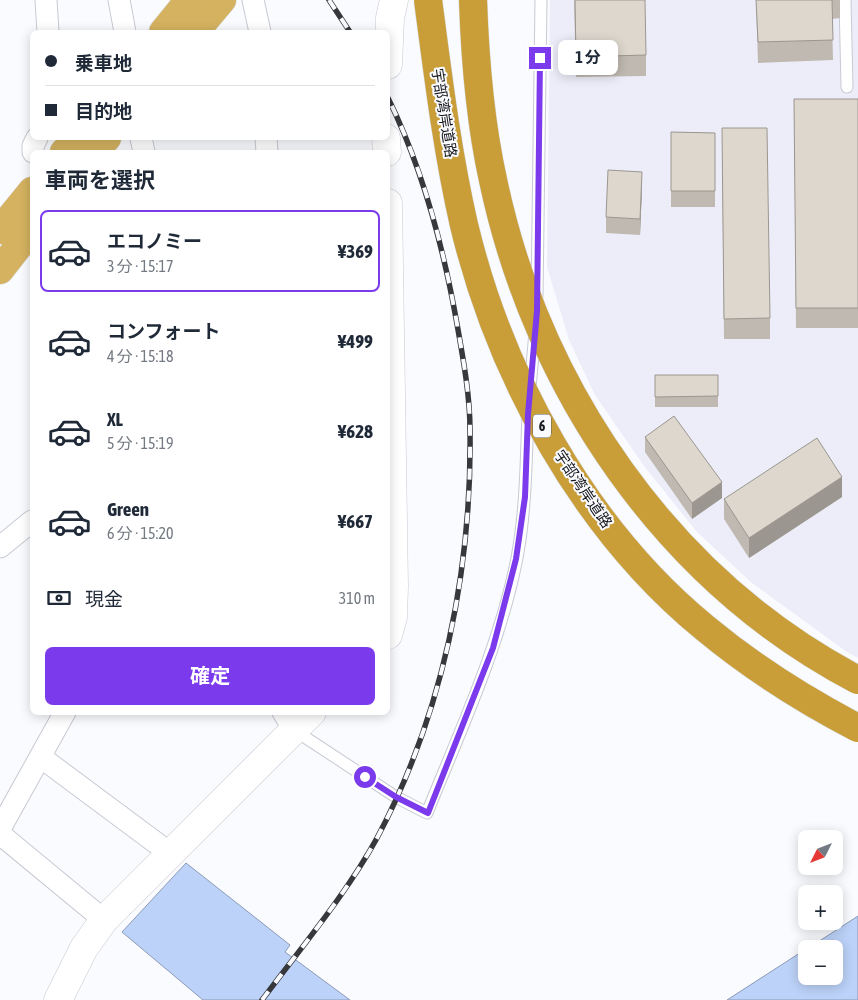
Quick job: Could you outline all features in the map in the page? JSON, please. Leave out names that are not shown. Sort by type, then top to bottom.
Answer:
[{"type":"highway","points":[[165,30],[190,0]]},
{"type":"highway","points":[[196,30],[222,0]]},
{"type":"highway","name":"宇部湾岸道路","points":[[428,0],[447,138],[464,226],[475,266],[500,340],[550,440],[573,477],[609,528],[673,599],[704,627],[768,676],[858,728]]},
{"type":"highway","points":[[473,0],[479,89],[485,138],[495,190],[513,255],[526,290],[572,394],[625,478],[664,528],[691,557],[721,585],[779,631],[858,680]]},
{"type":"highway","points":[[66,150],[74,140]]},
{"type":"highway","points":[[96,150],[104,140]]},
{"type":"highway","points":[[0,230],[30,193]]},
{"type":"highway","points":[[0,270],[30,232]]},
{"type":"street","points":[[46,0],[48,30]]},
{"type":"street","points":[[119,0],[124,30]]},
{"type":"street","points":[[253,0],[260,30]]},
{"type":"street","points":[[389,30],[394,0]]},
{"type":"street","points":[[390,331],[394,586],[393,617],[390,628]]},
{"type":"street","points":[[0,547],[30,523]]},
{"type":"street","points":[[0,829],[42,758],[64,715]]},
{"type":"street","points":[[58,1000],[84,948],[104,920],[171,854],[296,718]]},
{"type":"street","points":[[42,758],[171,854]]},
{"type":"street","points":[[0,834],[104,920]]},
{"type":"lane","points":[[296,718],[396,797],[428,813],[493,648],[516,559],[525,497],[528,414],[537,311],[541,0]]},
{"type":"lane","points":[[845,0],[847,87]]},
{"type":"shaded area","points":[[550,0],[858,0],[858,658],[752,583],[697,532],[644,466],[595,395],[569,340],[547,267]]},
{"type":"water","points":[[186,863],[290,945],[285,952],[350,1000],[203,1000],[122,932]]},
{"type":"water","points":[[858,916],[858,1000],[727,1000],[798,954],[798,985],[843,985],[843,940],[821,940],[836,930],[843,930],[843,926]]},
{"type":"building","points":[[575,0],[645,0],[646,55],[576,57]]},
{"type":"building","points":[[756,0],[832,0],[833,40],[758,42]]},
{"type":"building","points":[[794,99],[858,99],[858,308],[796,308]]},
{"type":"building","points":[[722,128],[767,128],[770,318],[724,319]]},
{"type":"building","points":[[671,132],[715,133],[715,191],[671,191]]},
{"type":"building","points":[[608,170],[642,172],[640,219],[606,217]]},
{"type":"building","points":[[655,375],[718,375],[718,396],[655,397]]},
{"type":"building","points":[[674,416],[722,482],[692,503],[645,437]]},
{"type":"building","points":[[817,438],[842,477],[749,538],[724,499]]},
{"type":"railway","points":[[329,0],[349,30]]},
{"type":"railway","points":[[262,1000],[352,879],[377,838],[400,791],[420,742],[436,691],[449,640],[459,588],[466,535],[469,483],[470,417],[466,377],[438,236],[412,152],[390,102]]},
{"type":"route","points":[[365,777],[396,797],[428,813],[493,648],[516,559],[525,497],[528,414],[537,311],[540,58]]}]
